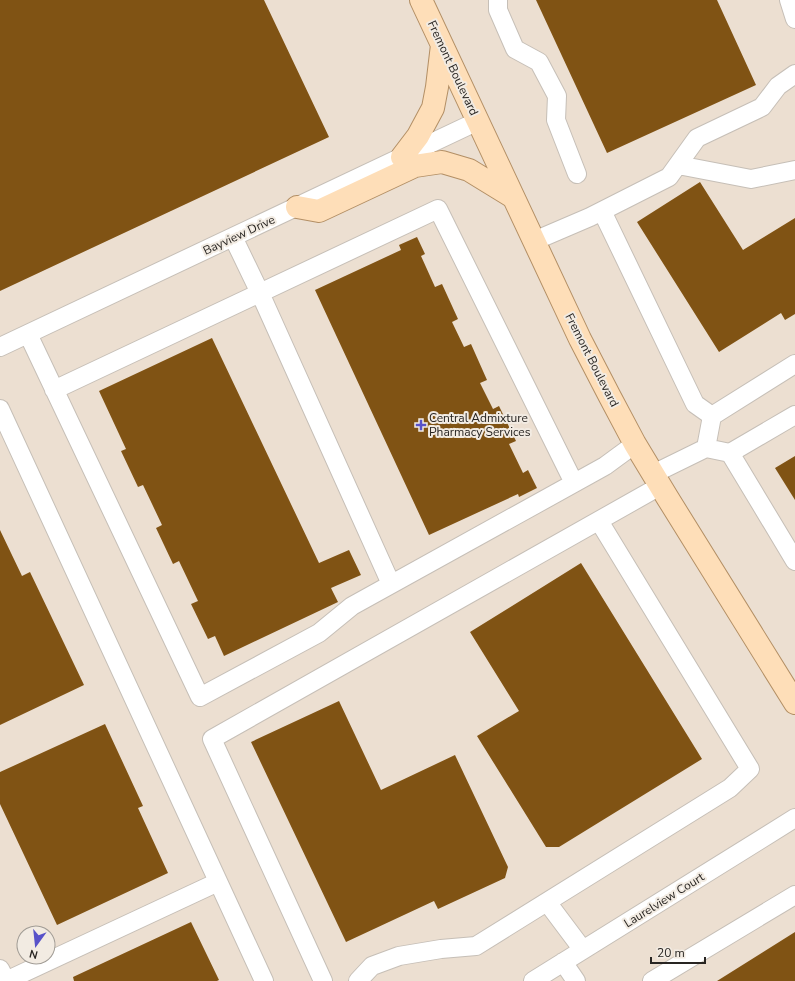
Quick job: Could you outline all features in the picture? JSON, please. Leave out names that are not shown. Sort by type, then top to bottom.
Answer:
[{"type":"main road","name":"Fremont Boulevard","points":[[421,0],[580,339],[657,480],[795,703]]},
{"type":"main road","points":[[402,157],[418,136],[433,108],[442,45]]},
{"type":"main road","points":[[297,208],[319,211],[415,166],[442,162],[469,170],[513,197]]},
{"type":"street","points":[[498,0],[498,10],[515,49],[539,62],[557,96],[556,120],[577,174]]},
{"type":"street","points":[[789,0],[795,19]]},
{"type":"street","points":[[534,241],[590,217],[670,177],[697,138],[762,107],[778,86],[795,74]]},
{"type":"street","name":"Bayview Drive","points":[[0,347],[478,122]]},
{"type":"street","points":[[678,165],[751,179],[795,170]]},
{"type":"street","points":[[54,390],[438,210],[574,483]]},
{"type":"street","points":[[602,211],[695,404],[712,416]]},
{"type":"street","points":[[233,237],[260,293],[391,584]]},
{"type":"street","points":[[28,334],[200,697],[318,633],[352,606],[605,466],[636,444]]},
{"type":"street","points":[[706,448],[712,416],[795,364]]},
{"type":"street","points":[[1,414],[264,981]]},
{"type":"street","points":[[323,981],[212,738],[599,521],[706,448],[730,453],[795,415]]},
{"type":"street","points":[[730,453],[795,561]]},
{"type":"street","points":[[358,981],[372,966],[399,956],[442,949],[476,946],[730,788],[750,769],[599,521]]},
{"type":"street","name":"Laurelview Court","points":[[532,981],[795,818]]},
{"type":"street","points":[[0,969],[6,981],[218,882]]},
{"type":"street","points":[[652,981],[795,895]]},
{"type":"street","points":[[547,902],[583,950]]},
{"type":"street","points":[[563,962],[576,981]]},
{"type":"shaded area","points":[[0,0],[795,0],[795,981],[0,981]]},
{"type":"building","points":[[0,0],[264,0],[329,137],[0,291]]},
{"type":"building","points":[[536,0],[717,0],[756,85],[607,153]]},
{"type":"building","points":[[700,182],[743,250],[795,218],[795,314],[785,320],[781,313],[719,352],[637,222]]},
{"type":"building","points":[[417,237],[425,254],[421,256],[435,287],[442,284],[458,319],[452,322],[464,347],[471,344],[487,380],[480,383],[493,409],[499,406],[516,441],[509,444],[523,473],[528,470],[537,488],[519,497],[518,494],[429,535],[315,290],[401,250],[399,245]]},
{"type":"building","points":[[212,338],[319,563],[349,550],[361,575],[331,588],[338,602],[224,656],[215,636],[208,639],[191,604],[198,601],[179,561],[173,564],[156,528],[162,525],[143,485],[138,487],[121,451],[126,449],[99,391]]},
{"type":"building","points":[[795,456],[795,500],[775,468]]},
{"type":"building","points":[[0,530],[22,576],[30,572],[84,685],[0,725]]},
{"type":"building","points":[[581,563],[702,759],[559,847],[546,847],[477,736],[519,711],[470,632]]},
{"type":"building","points":[[339,701],[381,790],[455,755],[508,867],[505,878],[438,909],[434,901],[346,942],[251,742]]},
{"type":"building","points":[[105,724],[143,806],[138,808],[168,873],[57,925],[0,804],[0,772]]},
{"type":"building","points":[[191,922],[219,980],[74,981],[73,977]]},
{"type":"building","points":[[795,932],[795,981],[717,981]]},
{"type":"place","name":"Central Admixture Pharmacy Services","points":[[421,425]]}]
